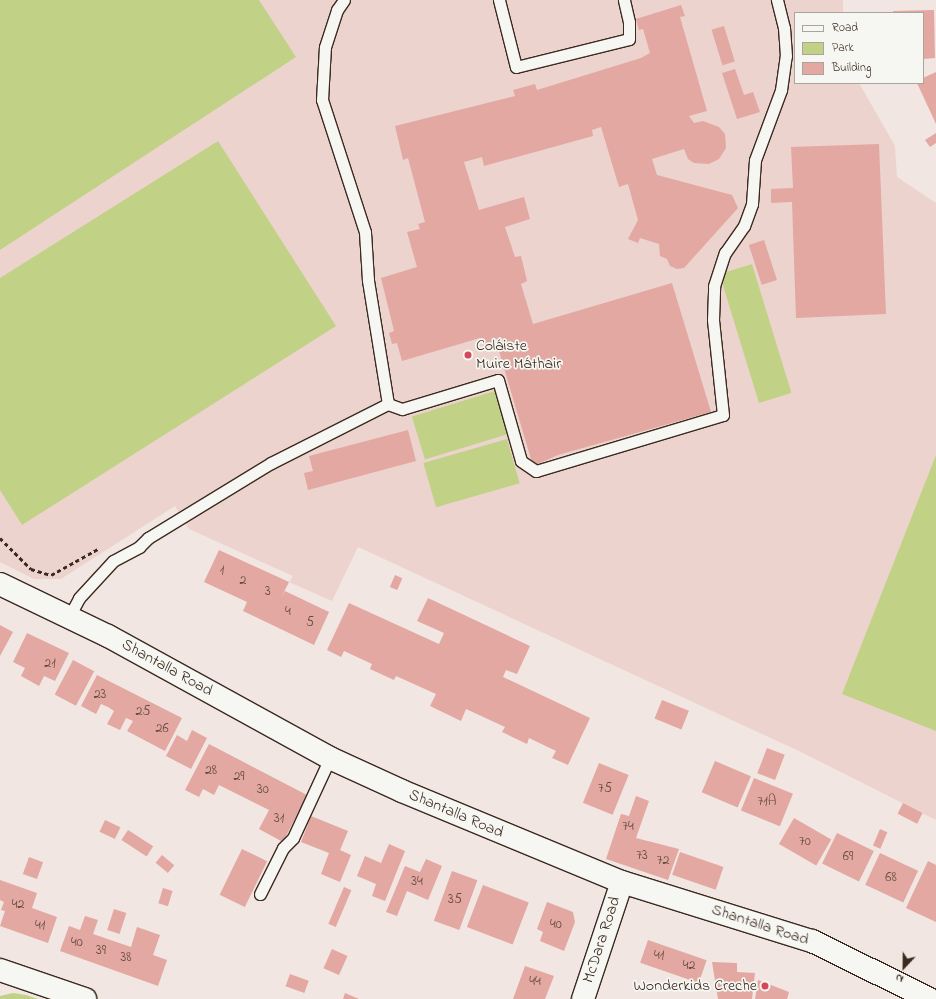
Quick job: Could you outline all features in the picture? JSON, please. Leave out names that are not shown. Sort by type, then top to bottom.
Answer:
[{"type":"street","name":"Shantalla Road","points":[[0,584],[69,617],[330,758],[402,791],[622,882],[790,932],[834,950],[930,999]]},
{"type":"street","name":"McDara Road","points":[[583,999],[622,882]]},
{"type":"street","points":[[0,970],[85,999]]},
{"type":"lane","points":[[344,0],[337,10],[325,47],[322,100],[365,232],[368,280],[388,404]]},
{"type":"lane","points":[[499,0],[516,67],[629,39],[629,22],[624,0]]},
{"type":"lane","points":[[69,617],[79,598],[113,561],[139,547],[148,538],[271,463],[388,404],[402,409],[498,380],[521,461],[536,471],[723,415],[713,320],[714,286],[725,253],[744,226],[752,204],[755,160],[781,90],[786,49],[784,28],[777,0]]},
{"type":"lane","points":[[260,894],[283,848],[293,838],[330,758]]},
{"type":"path","points":[[0,538],[31,569],[51,575],[101,547]]},
{"type":"shaded area","name":"Coláiste Muire Máthair","points":[[0,0],[843,0],[843,12],[794,12],[794,84],[860,84],[895,146],[897,177],[936,203],[936,820],[801,752],[358,547],[332,601],[289,582],[293,576],[189,529],[175,506],[61,579],[34,579],[0,562]]},
{"type":"green space","points":[[0,0],[259,0],[296,57],[0,250]]},
{"type":"green space","points":[[218,141],[336,326],[22,525],[0,490],[0,278]]},
{"type":"green space","points":[[752,264],[791,393],[759,403],[719,274]]},
{"type":"green space","points":[[495,391],[508,434],[425,459],[412,416]]},
{"type":"green space","points":[[507,439],[520,483],[436,507],[423,463]]},
{"type":"green space","points":[[936,455],[936,731],[842,694]]},
{"type":"green space","points":[[13,993],[38,999],[0,999],[0,996]]},
{"type":"building","points":[[681,5],[685,16],[680,17],[707,111],[689,116],[694,123],[703,121],[719,127],[725,134],[726,148],[719,159],[709,164],[694,163],[688,159],[684,149],[652,159],[657,175],[732,195],[738,208],[684,268],[677,269],[670,266],[667,259],[660,256],[659,244],[640,238],[638,243],[628,239],[638,220],[628,184],[619,187],[601,127],[592,130],[593,136],[484,166],[482,157],[464,162],[479,210],[524,197],[530,219],[505,227],[515,257],[521,256],[527,281],[521,284],[533,324],[672,283],[711,412],[558,455],[533,466],[496,341],[482,345],[480,338],[402,361],[397,343],[392,344],[389,333],[394,331],[381,278],[417,267],[407,232],[420,229],[418,224],[425,222],[408,158],[403,160],[395,126],[515,96],[513,90],[535,84],[537,90],[641,58],[650,53],[643,29],[639,30],[636,19]]},
{"type":"building","points":[[934,10],[935,58],[924,59],[924,12],[893,11]]},
{"type":"building","points":[[724,26],[735,61],[722,65],[712,30]]},
{"type":"building","points":[[735,69],[744,95],[753,92],[760,112],[737,119],[722,73]]},
{"type":"building","points":[[936,72],[936,124],[917,84],[924,84],[924,78]]},
{"type":"building","points":[[936,133],[936,143],[930,147],[925,140]]},
{"type":"building","points":[[879,144],[886,314],[796,318],[792,202],[771,203],[771,189],[793,188],[791,147]]},
{"type":"building","points":[[764,240],[777,280],[762,285],[749,245]]},
{"type":"building","points":[[408,430],[416,461],[308,490],[304,473],[313,471],[309,456]]},
{"type":"building","points":[[219,550],[289,582],[281,598],[285,591],[329,612],[314,645],[243,611],[247,602],[204,582]]},
{"type":"building","points":[[395,575],[402,578],[397,590],[390,587]]},
{"type":"building","points":[[428,598],[530,646],[517,674],[506,670],[503,677],[590,718],[568,765],[552,758],[556,751],[529,738],[527,744],[502,732],[505,727],[466,709],[461,721],[430,706],[436,694],[396,676],[394,680],[370,669],[372,664],[344,651],[341,657],[327,650],[349,603],[439,644],[444,633],[417,621]]},
{"type":"building","points":[[0,625],[13,632],[0,656]]},
{"type":"building","points":[[27,633],[69,653],[55,681],[44,676],[39,686],[21,676],[25,668],[13,662]]},
{"type":"building","points":[[73,660],[94,671],[76,706],[55,694]]},
{"type":"building","points":[[97,675],[182,718],[165,751],[127,731],[133,721],[126,718],[120,730],[107,724],[114,711],[108,707],[101,704],[96,714],[81,706]]},
{"type":"building","points":[[662,700],[689,711],[681,729],[655,719]]},
{"type":"building","points":[[192,730],[207,738],[191,769],[166,756],[177,735],[187,741]]},
{"type":"building","points":[[209,744],[307,795],[283,842],[259,829],[269,810],[219,785],[214,795],[203,789],[199,797],[185,790]]},
{"type":"building","points":[[767,748],[785,755],[775,780],[757,773]]},
{"type":"building","points":[[715,761],[751,776],[738,808],[702,792]]},
{"type":"building","points":[[599,763],[629,775],[613,815],[583,803]]},
{"type":"building","points":[[754,778],[793,794],[780,826],[741,810]]},
{"type":"building","points":[[636,796],[649,801],[636,838],[679,849],[668,880],[606,859],[621,814],[629,816]]},
{"type":"building","points":[[903,803],[923,813],[917,824],[898,814]]},
{"type":"building","points":[[311,816],[348,831],[340,850],[351,855],[340,882],[321,874],[329,853],[301,842]]},
{"type":"building","points":[[794,818],[831,840],[816,865],[779,844]]},
{"type":"building","points":[[105,820],[120,827],[115,839],[100,832]]},
{"type":"building","points":[[880,829],[887,832],[880,849],[873,846]]},
{"type":"building","points":[[128,830],[153,846],[147,856],[121,840]]},
{"type":"building","points":[[837,833],[874,851],[859,882],[822,864]]},
{"type":"building","points":[[389,844],[405,851],[385,901],[372,896],[376,884],[357,876],[365,856],[381,863]]},
{"type":"building","points":[[242,849],[267,861],[245,907],[220,895]]},
{"type":"building","points":[[680,852],[723,867],[716,890],[672,875]]},
{"type":"building","points":[[880,853],[918,871],[903,902],[865,885]]},
{"type":"building","points":[[162,855],[174,865],[168,873],[156,863]]},
{"type":"building","points":[[29,857],[43,862],[37,879],[23,874]]},
{"type":"building","points":[[426,859],[442,866],[428,900],[407,891],[397,916],[386,912],[405,866],[420,872]]},
{"type":"building","points":[[928,861],[936,865],[936,922],[906,908]]},
{"type":"building","points":[[452,871],[477,880],[459,930],[434,921]]},
{"type":"building","points":[[0,880],[37,893],[32,908],[57,917],[48,943],[0,926],[5,911],[1,910],[4,902],[0,900]]},
{"type":"building","points":[[483,885],[529,903],[513,945],[467,927]]},
{"type":"building","points":[[344,887],[351,890],[336,927],[328,924]]},
{"type":"building","points":[[163,888],[173,891],[168,906],[158,903]]},
{"type":"building","points":[[547,902],[573,912],[575,922],[564,951],[540,941],[543,932],[537,929]]},
{"type":"building","points":[[114,909],[126,913],[120,934],[107,930]]},
{"type":"building","points":[[85,916],[98,920],[93,934],[131,947],[137,927],[160,935],[153,955],[167,960],[158,986],[60,951],[69,926],[80,930]]},
{"type":"building","points":[[648,940],[707,960],[699,983],[640,963]]},
{"type":"building","points":[[332,949],[348,956],[339,975],[323,968]]},
{"type":"building","points":[[712,962],[737,963],[737,972],[755,973],[752,999],[718,999]]},
{"type":"building","points":[[525,966],[554,976],[545,999],[513,999]]},
{"type":"building","points":[[290,974],[309,981],[304,993],[286,986]]},
{"type":"building","name":"Wonderkids Creche","points":[[758,980],[789,992],[787,999],[755,999]]},
{"type":"building","points":[[345,993],[359,999],[343,999]]},
{"type":"place","name":"Coláiste Muire Máthair","points":[[468,355]]},
{"type":"place","name":"Wonderkids Creche","points":[[765,986]]}]
